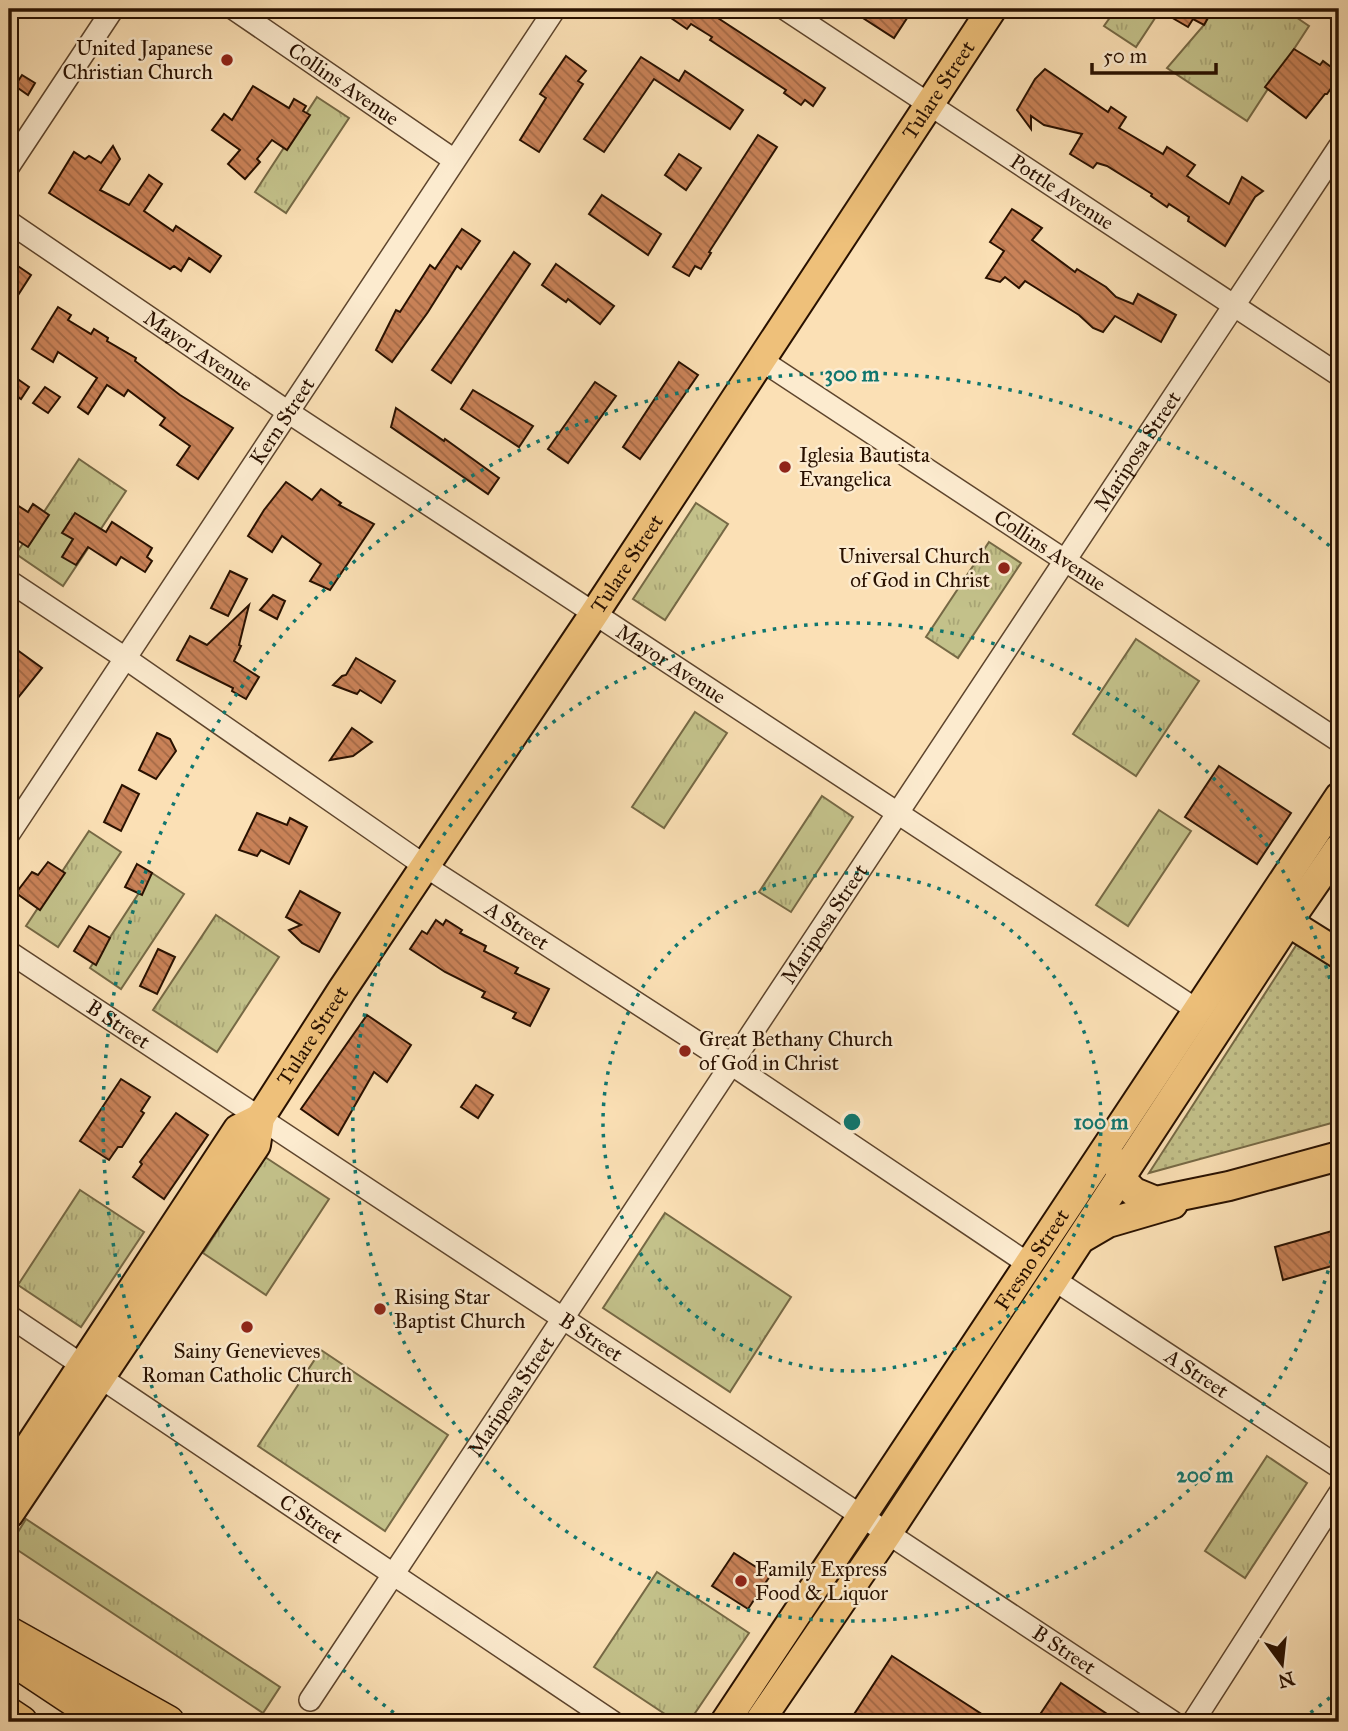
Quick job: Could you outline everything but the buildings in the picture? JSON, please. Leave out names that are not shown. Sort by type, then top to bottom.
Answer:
[{"type":"highway","points":[[9,1633],[168,1722]]},
{"type":"highway","points":[[9,1657],[107,1722]]},
{"type":"highway","points":[[9,1714],[21,1722]]},
{"type":"main road","name":"Tulare Street","points":[[9,1476],[91,1371],[256,1145],[260,1118],[342,989],[594,614],[992,9]]},
{"type":"main road","name":"Fresno Street","points":[[759,1722],[887,1534],[1154,1076],[1339,797]]},
{"type":"main road","name":"Fresno Street","points":[[725,1722],[862,1518],[1042,1272],[1079,1241],[1339,848]]},
{"type":"main road","points":[[1250,929],[1270,922],[1288,922],[1339,954]]},
{"type":"main road","points":[[1154,1076],[1128,1140],[1119,1154],[1121,1179],[1134,1192],[1156,1201],[1229,1186]]},
{"type":"main road","points":[[1079,1241],[1108,1223],[1339,1156]]},
{"type":"main road","name":"Tulare Street","points":[[9,1514],[91,1371]]},
{"type":"street","points":[[9,166],[113,9]]},
{"type":"street","name":"Collins Avenue","points":[[234,9],[454,160]]},
{"type":"street","name":"Kern Street","points":[[9,834],[555,9]]},
{"type":"street","name":"Pottle Avenue","points":[[785,9],[1339,375]]},
{"type":"street","name":"Mariposa Street","points":[[310,1700],[1339,147]]},
{"type":"street","name":"Mayor Avenue","points":[[9,222],[288,412],[1197,1010]]},
{"type":"street","name":"Collins Avenue","points":[[761,360],[1339,741]]},
{"type":"street","name":"A Street","points":[[9,582],[125,658],[425,866],[1339,1467]]},
{"type":"street","name":"B Street","points":[[9,952],[1173,1722]]},
{"type":"street","name":"C Street","points":[[9,1317],[613,1722]]},
{"type":"street","points":[[1193,1722],[1339,1494]]},
{"type":"green space","points":[[1116,9],[1161,9],[1136,47],[1104,26]]},
{"type":"green space","points":[[1213,9],[1284,9],[1309,26],[1247,121],[1167,68],[1204,25]]},
{"type":"green space","points":[[317,97],[349,118],[286,213],[255,192]]},
{"type":"green space","points":[[79,459],[126,491],[63,586],[16,554]]},
{"type":"green space","points":[[696,503],[728,524],[665,620],[633,599]]},
{"type":"green space","points":[[989,542],[1021,563],[958,658],[926,637]]},
{"type":"green space","points":[[1136,639],[1199,681],[1136,776],[1073,734]]},
{"type":"green space","points":[[695,712],[727,733],[664,828],[632,807]]},
{"type":"green space","points":[[822,796],[853,817],[791,912],[759,892]]},
{"type":"green space","points":[[1159,810],[1191,831],[1128,926],[1096,905]]},
{"type":"green space","points":[[89,831],[121,852],[58,947],[26,926]]},
{"type":"green space","points":[[152,873],[184,894],[121,989],[90,968]]},
{"type":"green space","points":[[216,915],[279,957],[217,1052],[153,1010]]},
{"type":"green space","points":[[1297,944],[1339,972],[1339,1121],[1149,1173]]},
{"type":"green space","points":[[265,1157],[329,1199],[266,1295],[203,1253]]},
{"type":"green space","points":[[80,1190],[144,1232],[81,1327],[18,1285]]},
{"type":"green space","points":[[665,1213],[791,1297],[730,1392],[603,1308]]},
{"type":"green space","points":[[321,1350],[448,1435],[385,1531],[258,1446]]},
{"type":"green space","points":[[1267,1456],[1307,1483],[1245,1578],[1205,1551]]},
{"type":"green space","points":[[26,1519],[280,1687],[263,1713],[10,1545]]},
{"type":"green space","points":[[657,1572],[749,1633],[689,1722],[677,1722],[594,1667]]},
{"type":"place","name":"United Japanese Christian Church","points":[[227,60]]},
{"type":"place","name":"Iglesia Bautista Evangelica","points":[[785,467]]},
{"type":"place","name":"Universal Church of God in Christ","points":[[1004,568]]},
{"type":"place","name":"Great Bethany Church of God in Christ","points":[[685,1051]]},
{"type":"place","name":"Rising Star Baptist Church","points":[[380,1309]]},
{"type":"place","name":"Sainy Genevieves Roman Catholic Church","points":[[247,1327]]},
{"type":"place","name":"Family Express Food & Liquor","points":[[741,1581]]}]
